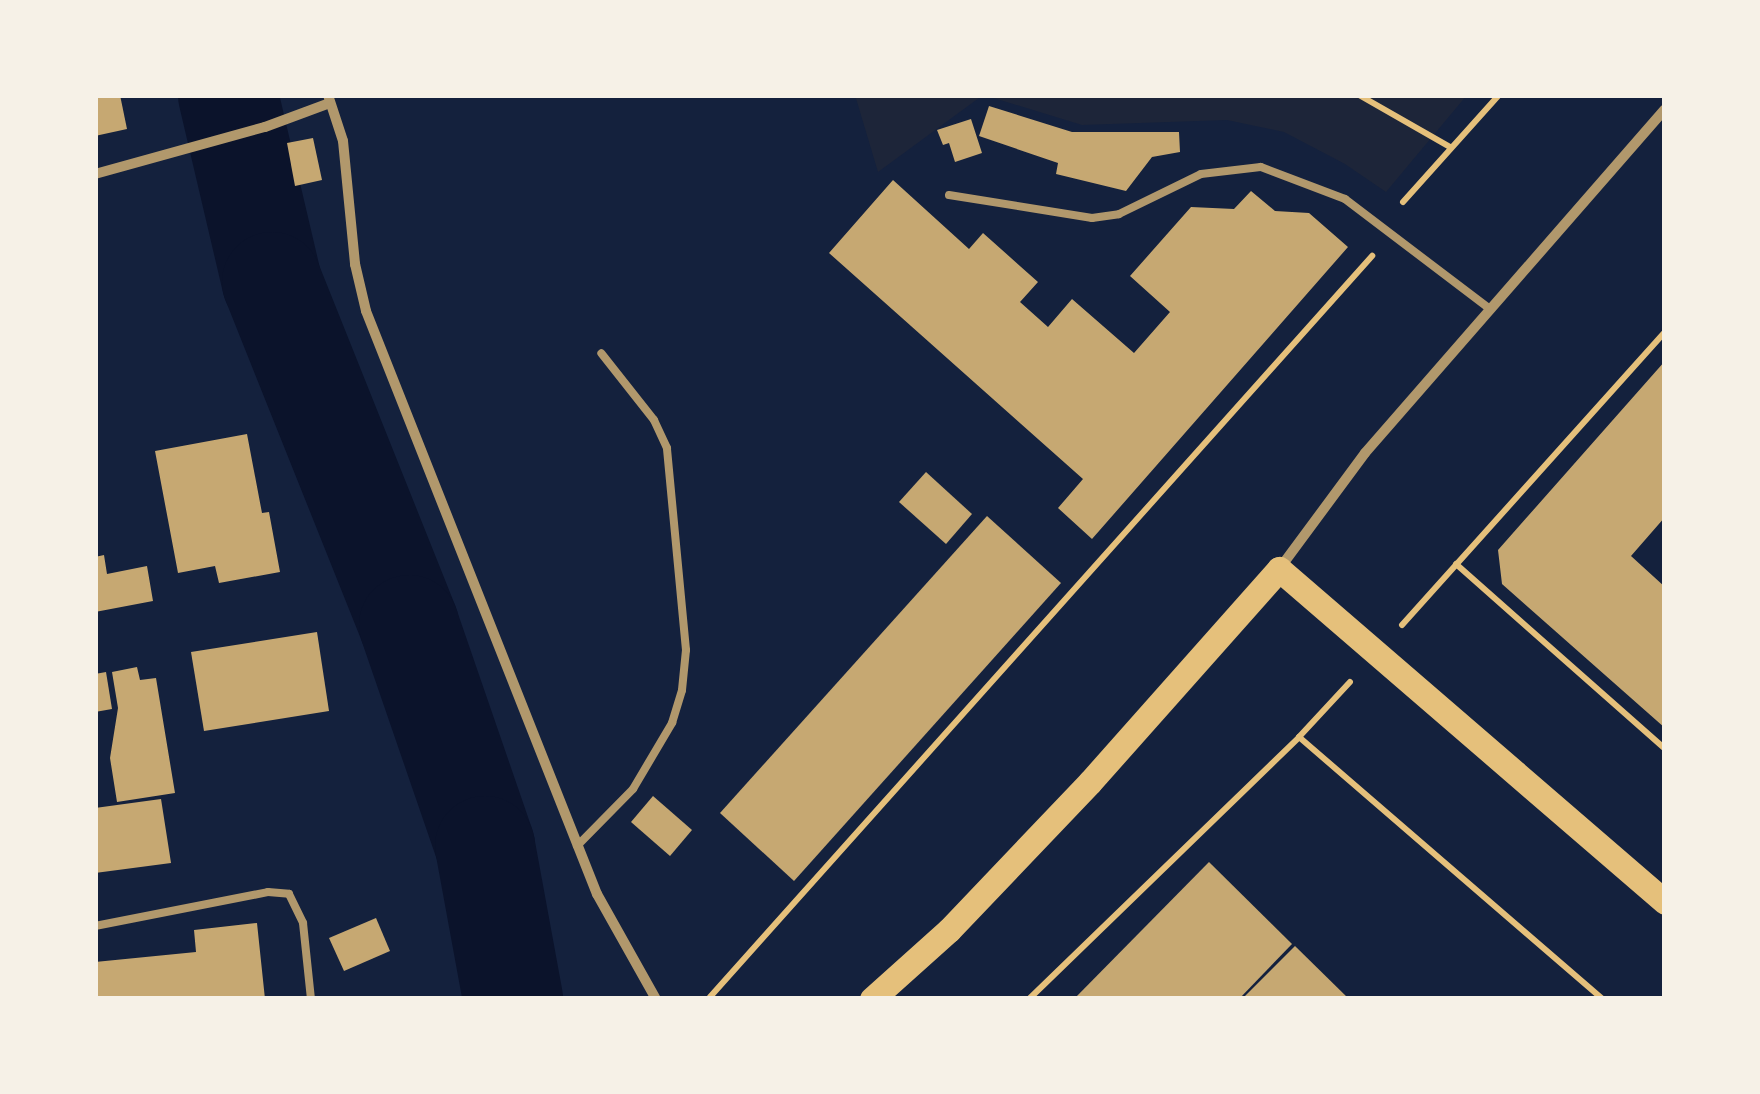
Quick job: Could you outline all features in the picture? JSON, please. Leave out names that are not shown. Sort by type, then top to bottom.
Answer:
[{"type":"main road","points":[[872,999],[949,930],[1078,796],[1279,569],[1665,902]]},
{"type":"street","points":[[95,174],[264,127],[329,99],[344,141],[355,264],[366,311],[597,894],[656,999]]},
{"type":"street","points":[[1279,569],[1365,452],[1665,109]]},
{"type":"lane","points":[[949,195],[1092,218],[1119,214],[1201,174],[1232,167],[1261,167],[1345,200],[1490,309]]},
{"type":"lane","points":[[578,846],[633,789],[672,723],[682,690],[686,650],[666,448],[654,420],[601,353]]},
{"type":"lane","points":[[95,926],[268,892],[289,894],[304,923],[311,999]]},
{"type":"path","points":[[1359,95],[1450,147]]},
{"type":"path","points":[[710,997],[1368,261],[1410,190],[1499,95]]},
{"type":"path","points":[[1456,564],[1665,750]]},
{"type":"path","points":[[1300,737],[1603,999]]},
{"type":"shaded area","points":[[855,95],[983,95],[878,172]]},
{"type":"shaded area","points":[[984,95],[1467,95],[1386,192],[1345,164],[1284,132],[1227,120],[1082,125]]},
{"type":"building","points":[[95,95],[120,95],[127,129],[95,136]]},
{"type":"building","points":[[989,106],[1072,132],[1179,132],[1180,152],[1152,157],[1126,191],[1056,174],[1058,163],[979,136]]},
{"type":"building","points":[[971,119],[982,153],[955,162],[949,143],[943,145],[937,130]]},
{"type":"building","points":[[313,138],[322,180],[295,186],[287,143]]},
{"type":"building","points":[[893,180],[969,249],[983,233],[1038,282],[1020,302],[1048,327],[1072,299],[1134,353],[1170,312],[1130,276],[1191,207],[1234,209],[1251,191],[1275,211],[1309,213],[1348,247],[1092,539],[1058,508],[1083,479],[829,253]]},
{"type":"building","points":[[1665,361],[1665,517],[1631,556],[1665,587],[1665,728],[1502,584],[1498,550]]},
{"type":"building","points":[[247,434],[262,513],[269,512],[280,572],[219,583],[215,566],[178,573],[155,451]]},
{"type":"building","points":[[926,472],[972,514],[946,544],[899,502]]},
{"type":"building","points":[[987,516],[1061,583],[794,881],[720,813]]},
{"type":"building","points":[[104,555],[107,574],[147,566],[153,601],[95,612],[95,557]]},
{"type":"building","points":[[317,632],[329,711],[204,731],[191,652]]},
{"type":"building","points":[[137,667],[140,680],[156,678],[175,793],[117,802],[110,758],[118,708],[112,672]]},
{"type":"building","points":[[106,672],[112,709],[95,712],[95,674]]},
{"type":"building","points":[[653,796],[692,830],[670,856],[631,822]]},
{"type":"building","points":[[161,799],[171,863],[95,873],[95,808]]},
{"type":"building","points":[[1209,862],[1292,944],[1239,999],[1074,999]]},
{"type":"building","points":[[376,918],[390,951],[344,971],[329,938]]},
{"type":"building","points":[[257,923],[265,999],[95,999],[95,962],[196,952],[194,930]]},
{"type":"building","points":[[1295,946],[1349,999],[1242,999]]},
{"type":"waterway","points":[[228,95],[272,282],[409,625],[485,846],[513,999]]}]
